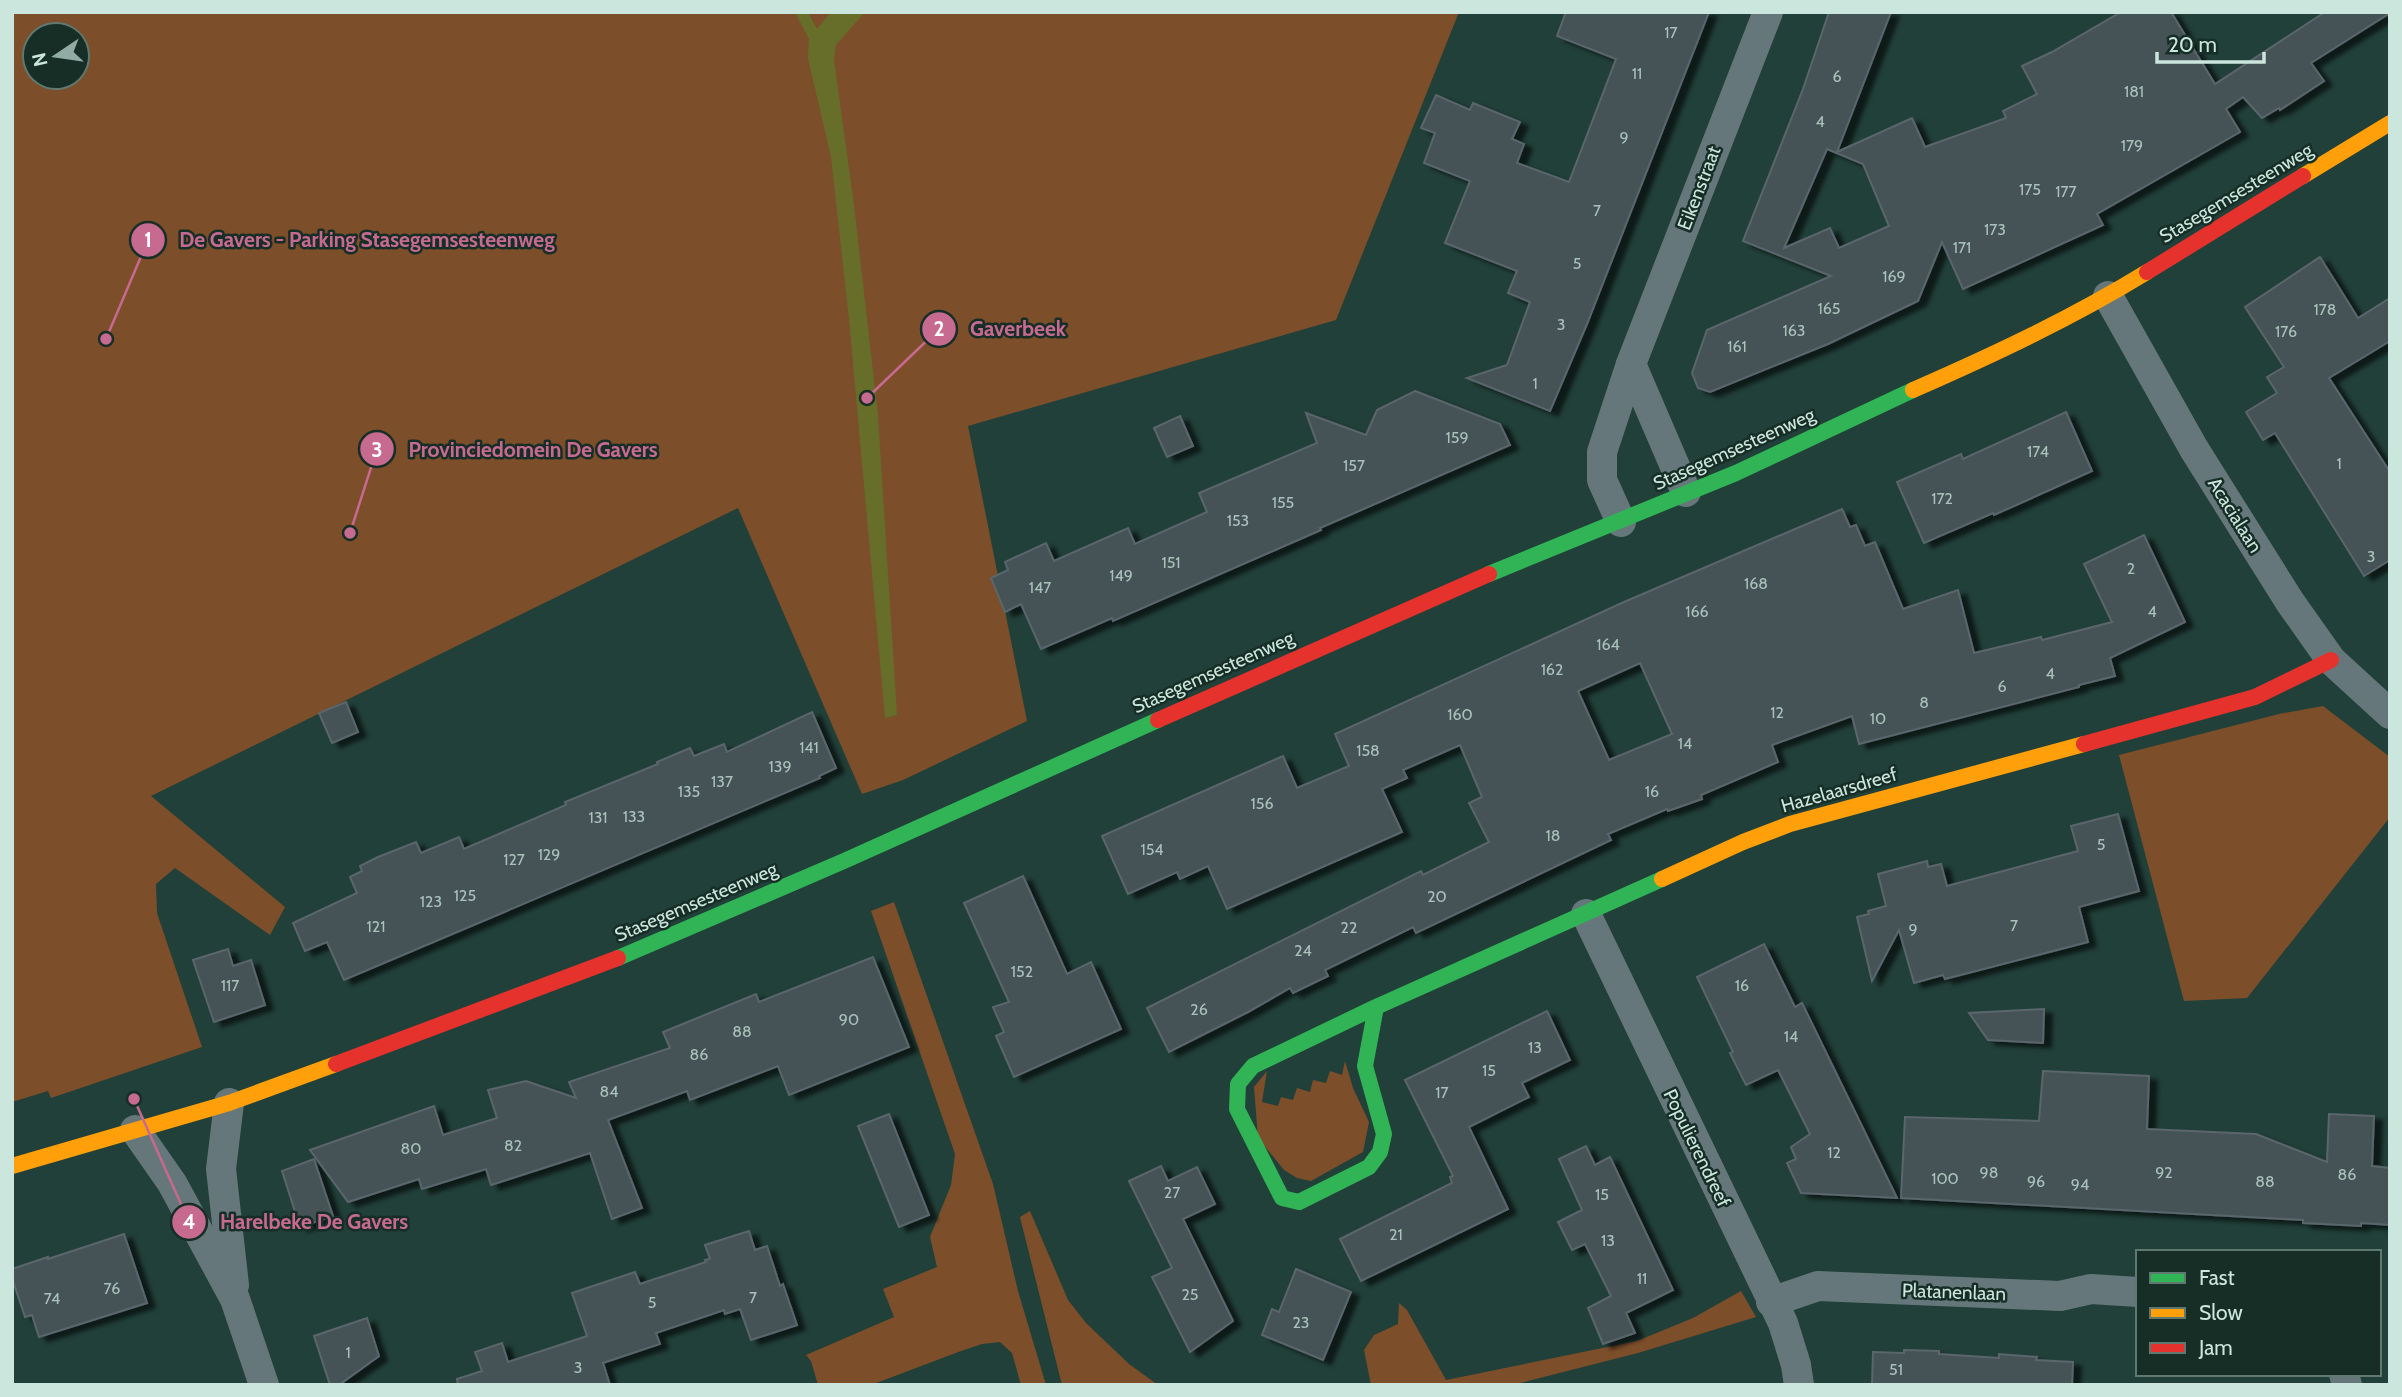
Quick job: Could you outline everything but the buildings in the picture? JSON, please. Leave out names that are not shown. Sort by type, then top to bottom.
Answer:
[{"type":"street","name":"Eikenstraat","points":[[1621,522],[1602,480],[1602,452],[1630,364],[1768,12]]},
{"type":"street","name":"Stasegemsesteenweg","points":[[12,1166],[229,1103],[632,953],[844,862],[1452,589],[1736,473],[1914,389],[1986,359],[2108,296],[2390,123]]},
{"type":"street","name":"Acacialaan","points":[[2108,296],[2194,449],[2290,602],[2331,660],[2390,714]]},
{"type":"street","points":[[1630,364],[1686,492]]},
{"type":"street","name":"Hazelaarsdreef","points":[[1376,1007],[1365,1066],[1384,1134],[1380,1152],[1369,1167],[1299,1202],[1282,1198],[1237,1109],[1238,1084],[1253,1066],[1376,1007],[1743,842],[1790,824],[2255,697],[2331,660]]},
{"type":"street","name":"Populierendreef","points":[[1586,914],[1771,1302],[1783,1322],[1799,1385]]},
{"type":"street","points":[[229,1103],[221,1170],[235,1299]]},
{"type":"street","points":[[135,1130],[172,1183],[235,1299],[264,1385]]},
{"type":"street","name":"Platanenlaan","points":[[1771,1302],[1818,1286],[2060,1296],[2091,1289],[2136,1292]]},
{"type":"shaded area","points":[[12,12],[1459,12],[1336,320],[968,426],[1027,721],[903,780],[862,794],[738,508],[151,796],[285,907],[270,935],[175,868],[156,884],[157,913],[202,1047],[51,1098],[48,1091],[12,1102]]},
{"type":"shaded area","points":[[795,12],[808,12],[817,29],[831,12],[865,12],[836,45],[834,60],[878,415],[897,715],[885,718],[849,319],[831,157],[808,58],[809,39]]},
{"type":"shaded area","points":[[2323,706],[2390,757],[2390,817],[2247,998],[2184,1001],[2119,755],[2279,714]]},
{"type":"shaded area","points":[[894,902],[993,1184],[1018,1291],[1046,1385],[1021,1385],[1012,1353],[1000,1342],[961,1351],[871,1385],[818,1385],[811,1361],[806,1355],[894,1317],[883,1289],[937,1267],[930,1237],[951,1185],[955,1154],[871,911]]},
{"type":"shaded area","points":[[1345,1061],[1353,1088],[1369,1122],[1363,1152],[1311,1181],[1297,1178],[1284,1170],[1258,1138],[1254,1087],[1267,1071],[1262,1102],[1278,1106],[1281,1097],[1293,1100],[1297,1088],[1310,1092],[1313,1080],[1326,1083],[1330,1071],[1342,1075]]},
{"type":"shaded area","points":[[1030,1211],[1068,1300],[1086,1323],[1129,1364],[1158,1385],[1062,1385],[1020,1217]]},
{"type":"shaded area","points":[[1741,1291],[1756,1317],[1638,1353],[1512,1385],[1371,1385],[1364,1350],[1374,1335],[1398,1324],[1399,1303],[1407,1310],[1446,1380],[1637,1341],[1693,1318]]},
{"type":"traffic: fast","points":[[1489,574],[1736,473],[1913,390]]},
{"type":"traffic: fast","points":[[618,958],[844,861],[1158,720]]},
{"type":"traffic: fast","points":[[1376,1007],[1365,1066],[1384,1134],[1380,1152],[1369,1167],[1299,1202],[1282,1198],[1237,1109],[1238,1084],[1253,1066],[1376,1007],[1662,879]]},
{"type":"traffic: slow","points":[[2303,176],[2390,123]]},
{"type":"traffic: slow","points":[[1913,390],[2032,335],[2147,272]]},
{"type":"traffic: slow","points":[[1662,879],[1790,824],[2084,744]]},
{"type":"traffic: slow","points":[[12,1166],[229,1103],[336,1064]]},
{"type":"traffic: jam","points":[[2147,272],[2303,176]]},
{"type":"traffic: jam","points":[[1158,720],[1489,574]]},
{"type":"traffic: jam","points":[[2084,744],[2255,697],[2331,660]]},
{"type":"traffic: jam","points":[[336,1064],[618,958]]},
{"type":"place","name":"De Gavers - Parking Stasegemsesteenweg","points":[[106,339]]},
{"type":"place","name":"Gaverbeek","points":[[867,398]]},
{"type":"place","name":"Provinciedomein De Gavers","points":[[350,533]]},
{"type":"place","name":"Harelbeke De Gavers","points":[[134,1099]]}]
